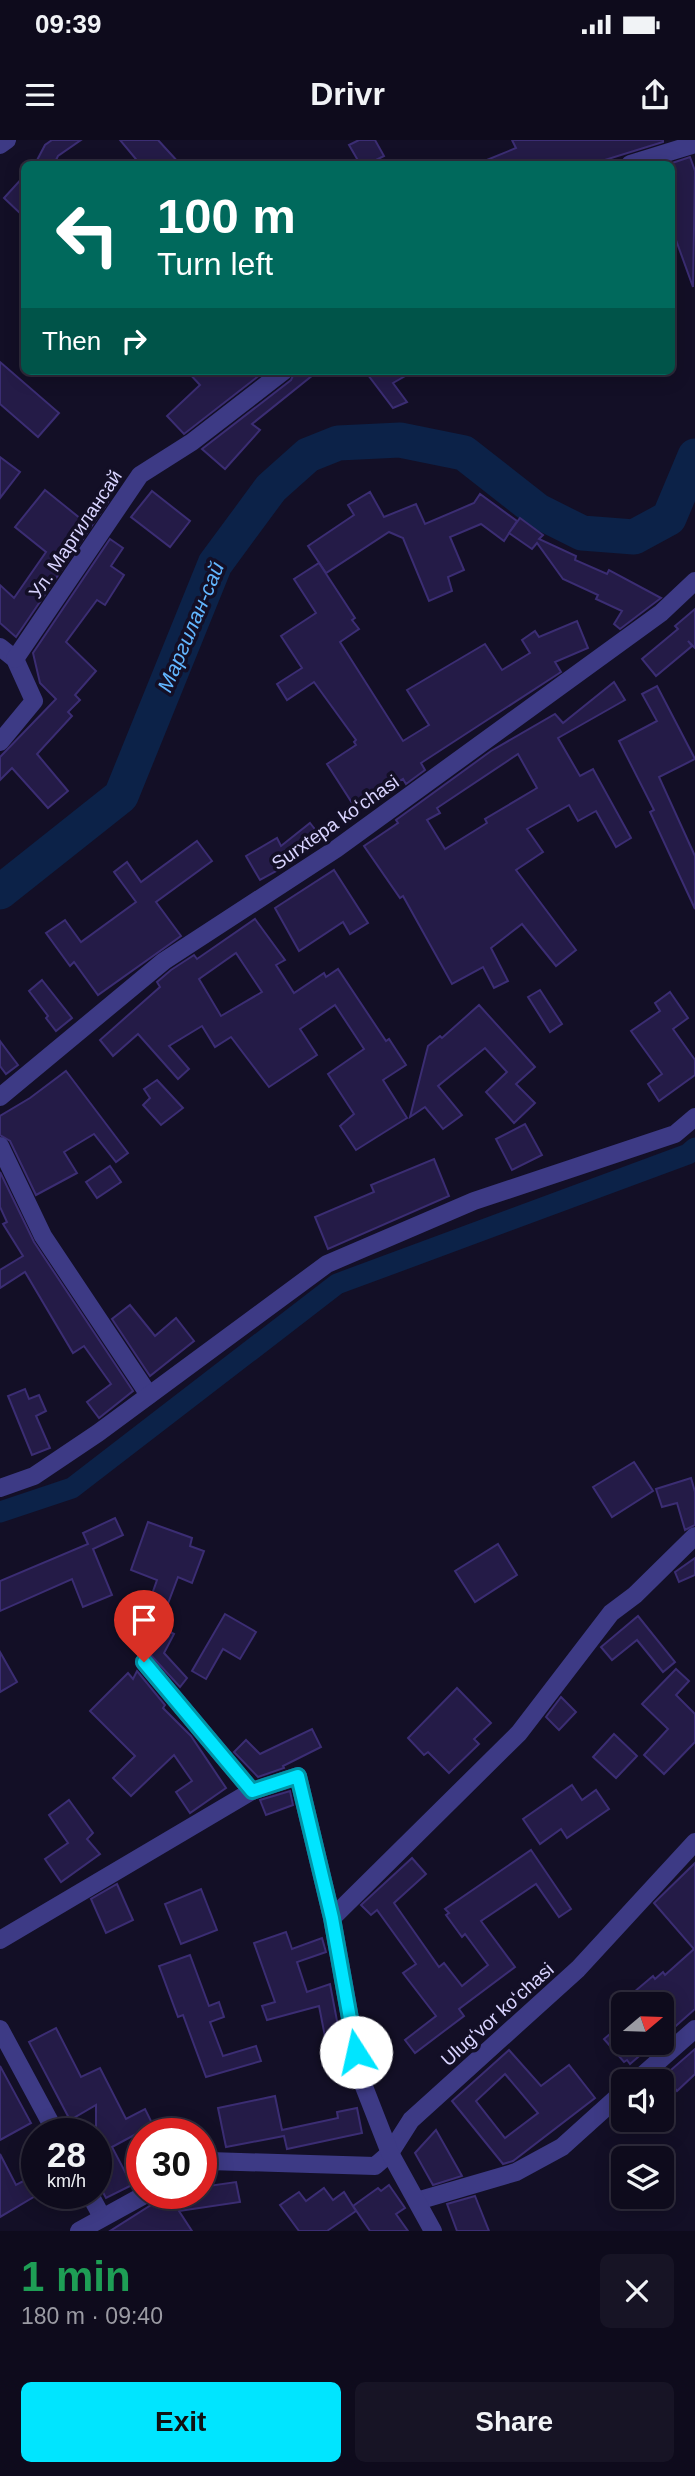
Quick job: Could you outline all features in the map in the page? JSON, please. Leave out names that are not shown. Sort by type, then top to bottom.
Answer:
[{"type":"street","points":[[0,145],[7,140]]},
{"type":"street","points":[[640,161],[695,144]]},
{"type":"street","name":"Ул. Маргилансай","points":[[15,659],[140,475],[192,442],[279,375]]},
{"type":"street","name":"Surxtepa koʻchasi","points":[[0,1097],[164,961],[336,849],[661,613],[695,581]]},
{"type":"street","points":[[0,647],[15,659],[34,701],[0,742]]},
{"type":"street","points":[[0,1488],[34,1476],[327,1264],[474,1201],[675,1134],[695,1117]]},
{"type":"street","points":[[0,1146],[43,1236],[149,1395]]},
{"type":"street","points":[[332,1918],[519,1733],[611,1613],[635,1595],[695,1536]]},
{"type":"street","points":[[144,1662],[252,1791]]},
{"type":"street","points":[[0,1940],[252,1791],[298,1776],[332,1918],[361,2078],[390,2153],[433,2231]]},
{"type":"street","name":"Ulugʻvor koʻchasi","points":[[390,2153],[411,2120],[578,1969],[695,1842]]},
{"type":"street","points":[[0,2029],[49,2118]]},
{"type":"street","points":[[650,2069],[695,2029]]},
{"type":"street","points":[[418,2201],[516,2172],[562,2147],[611,2103]]},
{"type":"street","points":[[217,2161],[375,2166],[390,2153]]},
{"type":"street","points":[[79,2231],[126,2204]]},
{"type":"street","points":[[98,2209],[102,2217]]},
{"type":"building","points":[[52,140],[81,140],[58,156],[56,161],[37,161],[45,145]]},
{"type":"building","points":[[120,140],[158,140],[177,161],[138,161]]},
{"type":"building","points":[[359,140],[375,140],[384,156],[374,161],[358,161],[349,145]]},
{"type":"building","points":[[512,140],[663,140],[602,161],[484,161],[516,148]]},
{"type":"building","points":[[690,157],[695,171],[693,287],[675,237],[675,162]]},
{"type":"building","points":[[21,179],[21,214],[4,198]]},
{"type":"building","points":[[0,362],[59,413],[38,437],[0,404]]},
{"type":"building","points":[[191,375],[260,375],[184,434],[167,416],[200,385]]},
{"type":"building","points":[[293,375],[313,375],[252,424],[260,430],[225,469],[202,449],[291,380]]},
{"type":"building","points":[[368,375],[407,375],[393,383],[407,402],[393,408]]},
{"type":"building","points":[[0,457],[20,472],[0,498]]},
{"type":"building","points":[[45,490],[81,519],[97,494],[108,502],[16,637],[0,623],[0,585],[14,598],[46,552],[15,527]]},
{"type":"building","points":[[152,491],[190,521],[170,547],[131,517]]},
{"type":"building","points":[[370,492],[384,517],[416,504],[425,524],[474,503],[480,494],[517,521],[504,541],[481,524],[450,537],[464,570],[448,577],[452,591],[429,601],[403,538],[389,532],[326,573],[308,546],[354,515],[348,505]]},
{"type":"building","points":[[520,518],[543,535],[539,539],[576,556],[575,560],[607,574],[609,570],[661,598],[620,629],[614,624],[622,611],[596,599],[598,595],[563,579],[537,543],[532,549],[509,533]]},
{"type":"building","points":[[110,539],[123,548],[111,566],[124,575],[105,605],[97,600],[66,642],[96,671],[75,695],[80,700],[68,712],[72,716],[37,754],[68,791],[48,808],[12,768],[0,780],[0,757],[56,699],[40,683],[33,653]]},
{"type":"building","points":[[319,563],[355,618],[352,620],[359,629],[340,642],[403,741],[429,725],[407,690],[485,644],[502,670],[530,653],[522,640],[535,631],[539,637],[577,621],[588,648],[555,662],[561,672],[421,763],[425,770],[406,784],[403,779],[356,809],[327,764],[356,745],[356,740],[314,682],[287,700],[277,684],[302,668],[281,636],[316,613],[294,579]]},
{"type":"building","points":[[695,609],[695,648],[688,641],[692,646],[656,676],[642,659],[678,629],[675,626]]},
{"type":"building","points":[[614,682],[625,700],[558,738],[580,776],[593,769],[631,838],[616,847],[596,811],[578,821],[569,805],[527,829],[543,852],[516,870],[576,950],[556,966],[522,924],[491,948],[508,981],[494,988],[483,967],[452,984],[403,896],[400,898],[364,846],[491,751],[555,714],[563,723]],"holes":[[[518,754],[537,788],[485,819],[487,823],[445,849],[427,820],[440,813],[437,808]]]},
{"type":"building","points":[[657,686],[695,759],[659,777],[695,856],[695,909],[650,812],[654,810],[619,741],[657,721],[642,694]]},
{"type":"building","points":[[310,823],[322,838],[291,863],[260,880],[246,856],[277,838],[281,846]]},
{"type":"building","points":[[197,841],[212,861],[156,902],[181,936],[98,995],[74,962],[70,966],[46,933],[65,920],[81,942],[136,902],[114,872],[127,862],[141,882]]},
{"type":"building","points":[[334,870],[368,923],[350,934],[343,922],[299,951],[275,908]]},
{"type":"building","points":[[255,919],[285,960],[276,965],[294,993],[324,973],[326,977],[338,969],[386,1041],[389,1039],[406,1065],[383,1080],[407,1118],[356,1150],[340,1126],[354,1114],[328,1074],[364,1049],[335,1005],[300,1029],[317,1055],[269,1087],[231,1037],[215,1047],[202,1026],[169,1046],[189,1069],[178,1079],[138,1034],[113,1056],[100,1040],[160,987],[157,982],[171,970],[194,955],[197,959]],"holes":[[[236,953],[262,992],[221,1016],[199,979]]]},
{"type":"building","points":[[42,980],[72,1018],[56,1031],[29,991]]},
{"type":"building","points":[[540,990],[562,1024],[550,1032],[528,997]]},
{"type":"building","points":[[670,992],[688,1018],[673,1029],[695,1060],[695,1075],[659,1101],[648,1084],[662,1074],[631,1031],[660,1011],[655,1003]]},
{"type":"building","points":[[479,1005],[535,1067],[516,1084],[535,1103],[514,1123],[486,1092],[507,1072],[485,1048],[438,1086],[462,1115],[443,1129],[425,1107],[410,1117],[428,1046],[440,1036],[442,1038]]},
{"type":"building","points":[[0,1041],[18,1065],[6,1074],[0,1066]]},
{"type":"building","points":[[66,1071],[128,1153],[116,1162],[94,1134],[64,1152],[77,1173],[36,1195],[10,1141],[0,1135],[0,1116]]},
{"type":"building","points":[[157,1080],[183,1108],[161,1125],[143,1105],[150,1098],[144,1089]]},
{"type":"building","points":[[525,1124],[542,1155],[512,1170],[496,1139]]},
{"type":"building","points":[[434,1159],[449,1196],[328,1249],[315,1217],[374,1192],[371,1185]]},
{"type":"building","points":[[110,1166],[121,1182],[97,1198],[86,1182]]},
{"type":"building","points":[[0,1172],[34,1242],[133,1391],[99,1418],[87,1402],[111,1384],[84,1346],[73,1353],[25,1272],[0,1288],[0,1270],[23,1256],[3,1224],[7,1222],[0,1207]]},
{"type":"building","points":[[130,1305],[155,1336],[176,1318],[194,1341],[150,1376],[112,1319]]},
{"type":"building","points":[[25,1389],[29,1399],[39,1395],[46,1411],[36,1416],[50,1448],[32,1455],[8,1396]]},
{"type":"building","points":[[634,1462],[653,1491],[612,1517],[593,1487]]},
{"type":"building","points":[[691,1478],[695,1492],[695,1525],[685,1530],[677,1503],[662,1507],[656,1489]]},
{"type":"building","points":[[115,1518],[123,1535],[93,1549],[112,1595],[83,1607],[72,1579],[0,1611],[0,1581],[88,1544],[83,1533]]},
{"type":"building","points":[[148,1522],[192,1538],[190,1546],[204,1551],[192,1583],[178,1577],[167,1606],[151,1597],[157,1580],[131,1570]]},
{"type":"building","points":[[498,1544],[517,1575],[475,1602],[455,1571]]},
{"type":"building","points":[[695,1558],[695,1575],[679,1582],[675,1572]]},
{"type":"building","points":[[225,1614],[256,1632],[240,1659],[223,1649],[206,1679],[192,1671]]},
{"type":"building","points":[[638,1616],[675,1662],[663,1672],[637,1640],[612,1660],[601,1647]]},
{"type":"building","points":[[159,1626],[174,1634],[164,1653],[187,1678],[180,1687],[147,1651]]},
{"type":"building","points":[[0,1652],[17,1682],[0,1692]]},
{"type":"building","points":[[676,1669],[689,1681],[676,1695],[695,1714],[695,1742],[664,1774],[644,1755],[668,1729],[642,1704]]},
{"type":"building","points":[[137,1671],[165,1705],[163,1708],[191,1736],[226,1788],[190,1813],[176,1792],[192,1781],[174,1755],[131,1796],[113,1778],[135,1756],[90,1711],[128,1673],[133,1679]]},
{"type":"building","points":[[457,1688],[491,1723],[474,1739],[479,1744],[449,1773],[428,1752],[424,1755],[408,1738]]},
{"type":"building","points":[[561,1697],[576,1712],[559,1730],[546,1717]]},
{"type":"building","points":[[312,1729],[321,1747],[283,1766],[284,1768],[258,1777],[234,1752],[246,1740],[260,1754]]},
{"type":"building","points":[[614,1734],[637,1756],[616,1778],[593,1757]]},
{"type":"building","points":[[572,1785],[582,1800],[596,1790],[609,1809],[567,1838],[561,1829],[540,1844],[523,1819]]},
{"type":"building","points":[[290,1791],[293,1805],[266,1815],[260,1800]]},
{"type":"building","points":[[69,1800],[93,1833],[87,1839],[100,1854],[61,1882],[45,1859],[68,1843],[49,1815]]},
{"type":"building","points":[[531,1850],[571,1909],[559,1917],[536,1884],[481,1921],[515,1967],[459,2009],[464,2016],[415,2053],[405,2040],[436,2016],[403,1973],[416,1964],[377,1910],[371,1915],[361,1905],[412,1858],[426,1874],[394,1903],[439,1967],[444,1963],[462,1986],[488,1965],[465,1934],[462,1937],[446,1915],[449,1913],[445,1909]]},
{"type":"building","points":[[695,1863],[695,2009],[674,2028],[674,1992],[634,1992],[653,1976],[655,1979],[663,1972],[665,1975],[694,1949],[654,1903]]},
{"type":"building","points":[[117,1884],[133,1920],[106,1933],[91,1899]]},
{"type":"building","points":[[201,1889],[217,1930],[181,1944],[165,1904]]},
{"type":"building","points":[[286,1932],[292,1949],[322,1938],[326,1952],[297,1962],[307,1992],[330,1984],[345,2063],[331,2067],[319,2006],[267,2020],[262,2006],[275,2002],[254,1943]]},
{"type":"building","points":[[190,1955],[209,2006],[219,2002],[224,2017],[210,2022],[223,2056],[256,2046],[261,2061],[206,2077],[183,2015],[178,2017],[159,1966]]},
{"type":"building","points":[[56,2028],[81,2077],[100,2068],[126,2119],[126,2139],[112,2147],[112,2118],[96,2118],[96,2105],[69,2118],[29,2042]]},
{"type":"building","points":[[611,2033],[611,2047],[604,2039]]},
{"type":"building","points":[[695,2049],[695,2074],[677,2091],[674,2088],[672,2069]]},
{"type":"building","points":[[509,2050],[541,2086],[569,2065],[595,2098],[513,2161],[503,2164],[452,2101]],"holes":[[[505,2074],[538,2113],[505,2138],[476,2101]]]},
{"type":"building","points":[[618,2055],[640,2055],[630,2064],[627,2060],[624,2062]]},
{"type":"building","points":[[0,2066],[28,2118],[21,2118],[21,2128],[0,2140]]},
{"type":"building","points":[[275,2096],[282,2130],[338,2118],[337,2112],[357,2108],[362,2133],[287,2149],[284,2136],[226,2147],[218,2108]]},
{"type":"building","points":[[145,2109],[150,2118],[128,2118]]},
{"type":"building","points":[[436,2130],[462,2176],[433,2185],[415,2153]]},
{"type":"building","points":[[112,2147],[126,2174],[126,2188],[112,2195]]},
{"type":"building","points":[[0,2154],[16,2185],[21,2182],[21,2205],[0,2217]]},
{"type":"building","points":[[236,2182],[240,2202],[217,2205],[217,2185]]},
{"type":"building","points":[[389,2185],[405,2208],[396,2214],[408,2231],[370,2231],[353,2206],[378,2188],[381,2191]]},
{"type":"building","points":[[324,2188],[333,2200],[344,2192],[356,2211],[327,2231],[299,2231],[280,2205],[299,2192],[306,2201]]},
{"type":"building","points":[[475,2196],[489,2231],[457,2231],[447,2204]]},
{"type":"building","points":[[145,2209],[193,2209],[179,2211],[192,2231],[110,2231]]},
{"type":"waterway","name":"Маргилан-сай","points":[[0,892],[121,796],[215,564],[271,488],[308,455],[338,443],[400,440],[464,453],[538,511],[582,533],[634,537],[669,518],[695,456]]},
{"type":"waterway","points":[[0,1512],[72,1488],[337,1284],[688,1154],[695,1148]]},
{"type":"route","points":[[144,1662],[252,1791],[298,1776],[332,1918],[356,2052]]}]
